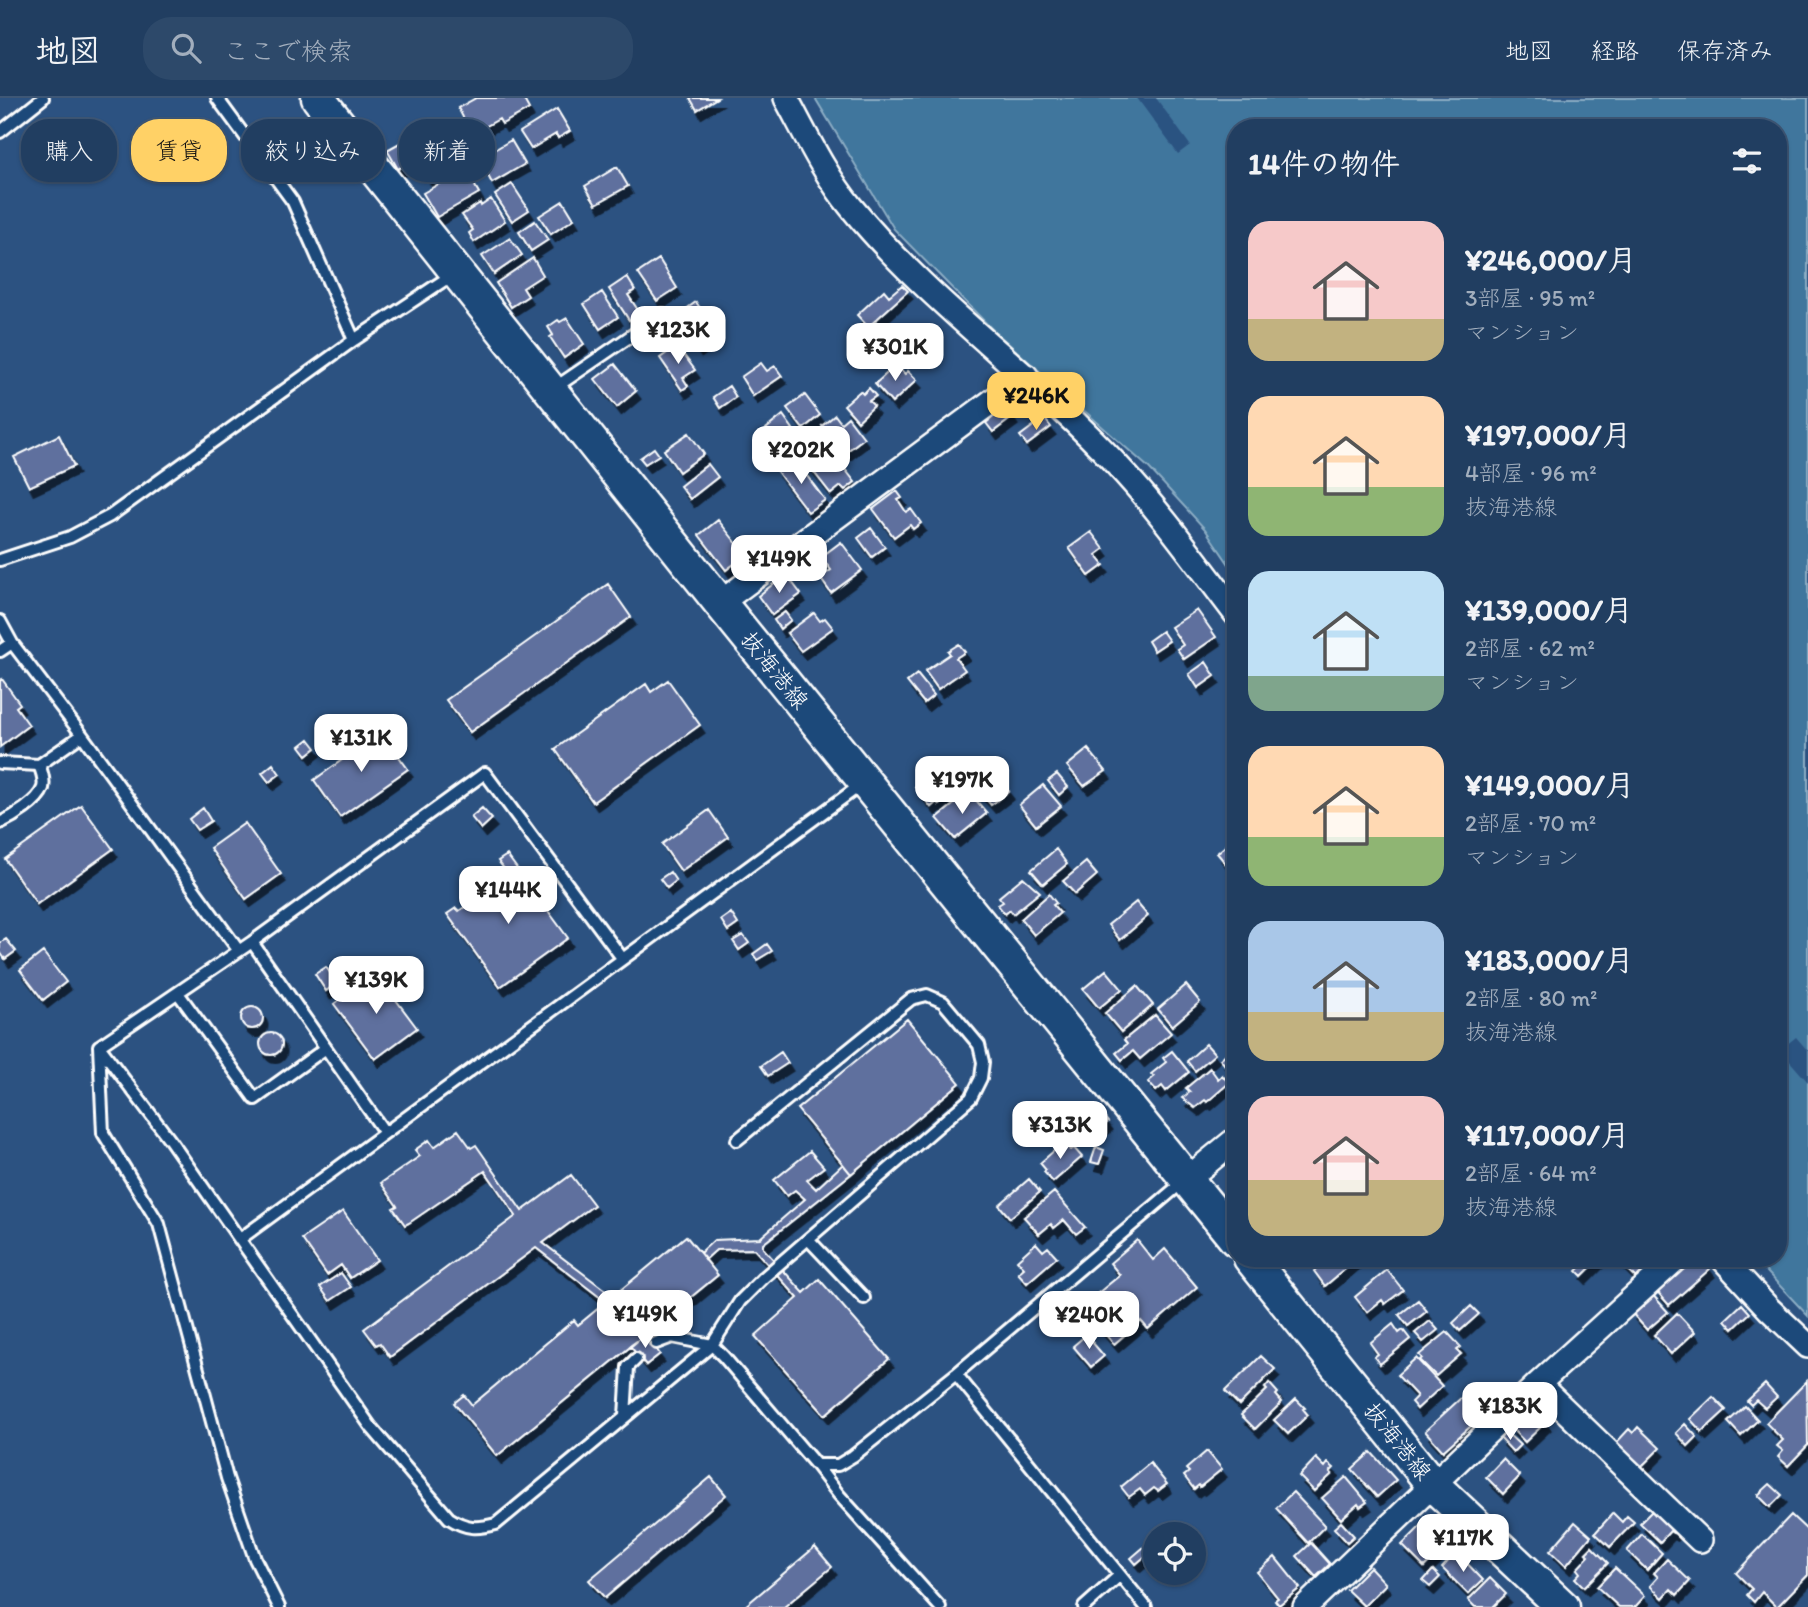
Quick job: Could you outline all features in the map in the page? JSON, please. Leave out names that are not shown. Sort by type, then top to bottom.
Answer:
[{"type":"main road","name":"抜海港線","points":[[318,98],[720,603],[1227,1229]]},
{"type":"main road","name":"抜海港線","points":[[1257,1267],[1433,1485],[1563,1607]]},
{"type":"street","points":[[786,98],[849,205],[901,265],[1026,376],[1116,464],[1163,517],[1227,602]]},
{"type":"street","points":[[720,603],[1026,376]]},
{"type":"street","points":[[1186,1180],[1227,1146]]},
{"type":"street","points":[[1305,1607],[1538,1384],[1667,1267]]},
{"type":"street","points":[[1730,1267],[1808,1346]]},
{"type":"street","points":[[1538,1384],[1700,1541]]},
{"type":"lane","points":[[0,132],[43,98]]},
{"type":"lane","points":[[217,98],[293,202],[354,341]]},
{"type":"lane","points":[[0,560],[70,537],[110,516],[354,341],[457,272]]},
{"type":"lane","points":[[550,391],[663,314]]},
{"type":"lane","points":[[0,621],[12,642],[239,951]]},
{"type":"lane","points":[[0,651],[12,642]]},
{"type":"lane","points":[[0,763],[39,765],[82,734]]},
{"type":"lane","points":[[0,823],[29,804],[42,791],[44,783],[39,765]]},
{"type":"lane","points":[[99,1046],[252,942],[485,773],[622,958]]},
{"type":"lane","points":[[240,1239],[866,781]]},
{"type":"lane","points":[[252,942],[385,1133]]},
{"type":"lane","points":[[178,993],[255,1099],[326,1048]]},
{"type":"lane","points":[[99,1046],[170,1140],[371,1427],[449,1518],[463,1527],[479,1528],[496,1524],[712,1345],[740,1301],[763,1278],[971,1098],[981,1078],[983,1062],[979,1045],[943,1002],[927,995],[911,999],[737,1140]]},
{"type":"lane","points":[[99,1046],[103,1133],[159,1224],[227,1478],[255,1559],[279,1607]]},
{"type":"lane","points":[[816,1465],[838,1465],[853,1456],[956,1374],[1186,1180]]},
{"type":"lane","points":[[809,1240],[864,1298]]},
{"type":"lane","points":[[656,1343],[671,1337],[712,1345],[839,1495],[940,1607]]},
{"type":"lane","points":[[625,1416],[628,1367],[636,1359]]},
{"type":"lane","points":[[956,1374],[1146,1607]]},
{"type":"lane","points":[[1084,1607],[1119,1575]]},
{"type":"water","points":[[815,98],[1808,98],[1808,1316],[1762,1267],[1787,1267],[1787,119],[1227,119],[1227,561],[1205,529],[1149,468],[993,330],[894,229]]},
{"type":"pier","points":[[1137,98],[1156,98],[1190,145],[1178,154]]},
{"type":"pier","points":[[1796,1037],[1808,1051],[1808,1082],[1787,1058],[1787,1044]]},
{"type":"building","points":[[476,98],[523,98],[529,109],[502,124],[499,119],[495,121],[495,119],[464,119],[458,108]]},
{"type":"building","points":[[690,98],[717,98],[697,110]]},
{"type":"building","points":[[557,109],[570,131],[558,138],[556,134],[531,149],[520,132]]},
{"type":"building","points":[[511,140],[525,164],[495,181],[495,150]]},
{"type":"building","points":[[399,143],[399,168],[398,169],[387,150]]},
{"type":"building","points":[[617,167],[628,186],[596,204],[585,186]]},
{"type":"building","points":[[442,182],[473,182],[479,193],[437,217],[423,193]]},
{"type":"building","points":[[512,184],[529,210],[512,221],[495,195]]},
{"type":"building","points":[[491,199],[505,221],[474,242],[469,233],[473,230],[462,215]]},
{"type":"building","points":[[563,201],[574,219],[551,234],[539,216]]},
{"type":"building","points":[[535,221],[548,240],[531,251],[519,232]]},
{"type":"building","points":[[510,238],[522,255],[494,274],[482,256]]},
{"type":"building","points":[[533,258],[543,275],[523,288],[528,296],[511,307],[496,283]]},
{"type":"building","points":[[659,259],[677,288],[657,301],[638,273]]},
{"type":"building","points":[[627,277],[635,290],[628,295],[640,313],[629,320],[609,289]]},
{"type":"building","points":[[902,285],[908,291],[868,327],[857,315],[884,290],[889,296]]},
{"type":"building","points":[[602,292],[618,317],[600,329],[584,304]]},
{"type":"building","points":[[696,302],[718,334],[697,349],[679,325],[684,322],[678,315]]},
{"type":"building","points":[[567,318],[584,344],[564,358],[550,337],[553,335],[548,327]]},
{"type":"building","points":[[677,346],[695,370],[683,378],[688,386],[682,390],[660,358]]},
{"type":"building","points":[[761,363],[767,371],[775,366],[782,376],[753,396],[741,377]]},
{"type":"building","points":[[615,364],[636,391],[617,407],[595,379]]},
{"type":"building","points":[[896,365],[917,380],[892,403],[875,384]]},
{"type":"building","points":[[729,386],[736,397],[720,408],[713,397]]},
{"type":"building","points":[[869,388],[876,396],[869,401],[874,406],[858,421],[844,405],[860,391],[863,394]]},
{"type":"building","points":[[805,395],[820,415],[803,429],[787,408]]},
{"type":"building","points":[[1006,407],[1013,417],[993,432],[986,423]]},
{"type":"building","points":[[783,415],[793,429],[776,442],[766,429]]},
{"type":"building","points":[[835,415],[841,423],[848,417],[864,438],[843,454],[822,426]]},
{"type":"building","points":[[1044,418],[1051,427],[1027,445],[1020,436]]},
{"type":"building","points":[[689,433],[704,454],[679,472],[664,450]]},
{"type":"building","points":[[59,435],[74,466],[29,487],[14,457]]},
{"type":"building","points":[[820,437],[855,482],[845,490],[841,486],[831,494],[799,453]]},
{"type":"building","points":[[654,448],[659,455],[645,464],[640,458]]},
{"type":"building","points":[[784,461],[791,469],[798,464],[825,500],[808,512],[775,469]]},
{"type":"building","points":[[708,464],[718,477],[690,499],[680,486]]},
{"type":"building","points":[[897,491],[902,498],[898,500],[906,512],[911,509],[921,523],[913,529],[910,525],[894,537],[873,509]]},
{"type":"building","points":[[718,520],[746,555],[726,570],[699,535]]},
{"type":"building","points":[[871,528],[885,547],[872,557],[858,538]]},
{"type":"building","points":[[1091,532],[1104,549],[1096,555],[1104,565],[1089,576],[1069,548]]},
{"type":"building","points":[[841,542],[862,570],[831,593],[820,578],[831,570],[821,557]]},
{"type":"building","points":[[786,574],[801,594],[772,615],[758,596]]},
{"type":"building","points":[[608,584],[631,617],[470,732],[446,700]]},
{"type":"building","points":[[1197,610],[1216,637],[1184,659],[1177,649],[1183,645],[1171,627]]},
{"type":"building","points":[[785,612],[791,620],[780,629],[774,620]]},
{"type":"building","points":[[814,613],[820,621],[825,618],[833,628],[801,651],[787,633]]},
{"type":"building","points":[[1162,631],[1169,641],[1154,651],[1148,641]]},
{"type":"building","points":[[959,644],[965,652],[956,658],[965,670],[938,689],[925,671],[950,654],[948,651]]},
{"type":"building","points":[[1206,662],[1215,676],[1198,688],[1189,674]]},
{"type":"building","points":[[917,674],[934,695],[924,703],[907,682]]},
{"type":"building","points":[[2,679],[20,704],[16,707],[29,725],[0,747],[0,681]]},
{"type":"building","points":[[668,680],[700,725],[593,802],[555,749],[646,684],[651,692]]},
{"type":"building","points":[[381,732],[408,769],[340,817],[314,780]]},
{"type":"building","points":[[309,739],[316,748],[307,755],[300,746]]},
{"type":"building","points":[[1088,749],[1106,771],[1084,786],[1067,766]]},
{"type":"building","points":[[273,764],[280,774],[269,782],[262,773]]},
{"type":"building","points":[[937,769],[940,773],[943,770],[953,781],[949,784],[955,791],[939,805],[937,802],[931,807],[915,787]]},
{"type":"building","points":[[1057,774],[1068,787],[1059,795],[1048,781]]},
{"type":"building","points":[[996,775],[1009,791],[991,805],[978,790]]},
{"type":"building","points":[[1043,785],[1061,806],[1036,826],[1019,805]]},
{"type":"building","points":[[969,792],[987,813],[955,839],[937,818]]},
{"type":"building","points":[[81,805],[113,849],[37,904],[5,859]]},
{"type":"building","points":[[203,808],[211,821],[197,830],[189,819]]},
{"type":"building","points":[[482,808],[492,819],[481,829],[471,817]]},
{"type":"building","points":[[709,810],[728,837],[681,871],[662,844]]},
{"type":"building","points":[[245,823],[281,874],[246,899],[210,848]]},
{"type":"building","points":[[1227,845],[1227,865],[1217,853]]},
{"type":"building","points":[[1056,849],[1067,864],[1043,884],[1031,870]]},
{"type":"building","points":[[507,855],[568,938],[500,987],[447,914],[456,908],[459,911],[509,875],[498,861]]},
{"type":"building","points":[[1086,862],[1097,875],[1075,894],[1063,881]]},
{"type":"building","points":[[670,872],[676,881],[667,888],[660,879]]},
{"type":"building","points":[[1023,877],[1040,892],[1013,914],[1010,910],[1005,914],[998,905],[1003,902],[999,897]]},
{"type":"building","points":[[1049,894],[1060,913],[1034,935],[1021,919]]},
{"type":"building","points":[[1136,902],[1148,916],[1120,940],[1108,925]]},
{"type":"building","points":[[731,913],[738,924],[728,931],[721,920]]},
{"type":"building","points":[[743,935],[749,943],[739,950],[733,941]]},
{"type":"building","points":[[6,939],[16,951],[5,959],[0,952],[0,943]]},
{"type":"building","points":[[767,944],[772,951],[757,960],[753,954]]},
{"type":"building","points":[[43,952],[66,982],[43,1000],[20,970]]},
{"type":"building","points":[[326,967],[337,983],[326,991],[315,974]]},
{"type":"building","points":[[1106,970],[1122,989],[1099,1008],[1083,989]]},
{"type":"building","points":[[376,973],[417,1028],[375,1059],[334,1004]]},
{"type":"building","points":[[1186,985],[1200,1002],[1172,1026],[1158,1009]]},
{"type":"building","points":[[1137,986],[1153,1005],[1121,1032],[1105,1013]]},
{"type":"building","points":[[252,1007],[260,1010],[263,1018],[260,1026],[252,1029],[244,1026],[241,1018],[244,1010]]},
{"type":"building","points":[[1155,1015],[1171,1033],[1140,1059],[1133,1051],[1122,1060],[1116,1053],[1127,1044],[1124,1040]]},
{"type":"building","points":[[907,1019],[960,1083],[851,1174],[797,1109]]},
{"type":"building","points":[[271,1033],[279,1036],[282,1044],[279,1052],[271,1055],[263,1052],[260,1044],[263,1036]]},
{"type":"building","points":[[1206,1044],[1215,1054],[1195,1071],[1187,1061]]},
{"type":"building","points":[[1172,1051],[1189,1072],[1166,1091],[1162,1086],[1156,1091],[1148,1082],[1154,1077],[1151,1074],[1166,1062],[1163,1058]]},
{"type":"building","points":[[781,1052],[788,1063],[768,1076],[761,1066]]},
{"type":"building","points":[[1227,1053],[1227,1068],[1220,1059]]},
{"type":"building","points":[[1210,1068],[1218,1079],[1222,1075],[1227,1081],[1227,1085],[1207,1102],[1205,1100],[1195,1108],[1182,1098],[1190,1092],[1186,1088]]},
{"type":"building","points":[[1102,1114],[1108,1122],[1096,1132],[1089,1124]]},
{"type":"building","points":[[458,1130],[471,1148],[476,1145],[522,1211],[571,1175],[594,1205],[543,1243],[613,1296],[606,1302],[536,1248],[390,1357],[380,1343],[376,1345],[364,1329],[516,1216],[485,1171],[405,1225],[393,1208],[397,1206],[381,1183],[420,1156],[415,1150],[429,1140],[434,1147]]},
{"type":"building","points":[[1064,1142],[1082,1157],[1053,1182],[1040,1163]]},
{"type":"building","points":[[1096,1147],[1104,1150],[1099,1164],[1091,1162]]},
{"type":"building","points":[[810,1151],[824,1167],[807,1180],[816,1189],[843,1164],[851,1174],[763,1244],[763,1248],[804,1293],[819,1279],[889,1359],[825,1415],[755,1336],[798,1298],[754,1249],[716,1250],[705,1260],[700,1253],[714,1240],[760,1238],[805,1199],[795,1190],[787,1196],[774,1180]]},
{"type":"building","points":[[1029,1179],[1040,1192],[1010,1218],[999,1205]]},
{"type":"building","points":[[1054,1192],[1085,1227],[1076,1234],[1064,1220],[1054,1228],[1051,1224],[1039,1234],[1024,1217]]},
{"type":"building","points":[[343,1211],[377,1260],[350,1278],[341,1265],[327,1275],[302,1239]]},
{"type":"building","points":[[686,1236],[718,1275],[497,1456],[454,1403],[464,1395],[472,1405],[574,1320],[578,1325]]},
{"type":"building","points":[[1137,1240],[1153,1260],[1165,1249],[1197,1287],[1148,1329],[1141,1321],[1114,1344],[1092,1319],[1098,1314],[1087,1302],[1120,1275],[1110,1263]]},
{"type":"building","points":[[1036,1243],[1043,1251],[1048,1247],[1057,1257],[1027,1283],[1018,1273],[1024,1268],[1017,1260]]},
{"type":"building","points":[[1348,1267],[1325,1286],[1314,1271],[1317,1268]]},
{"type":"building","points":[[1581,1267],[1591,1267],[1582,1276],[1577,1271]]},
{"type":"building","points":[[1625,1267],[1644,1267],[1636,1278]]},
{"type":"building","points":[[1681,1267],[1710,1269],[1669,1305],[1655,1289]]},
{"type":"building","points":[[1387,1270],[1403,1290],[1385,1304],[1382,1300],[1367,1312],[1355,1297]]},
{"type":"building","points":[[341,1273],[351,1287],[330,1301],[320,1287]]},
{"type":"building","points":[[1651,1293],[1668,1312],[1647,1330],[1631,1312]]},
{"type":"building","points":[[1418,1300],[1427,1311],[1408,1326],[1399,1315]]},
{"type":"building","points":[[1742,1304],[1750,1313],[1733,1329],[1725,1320]]},
{"type":"building","points":[[1471,1306],[1479,1314],[1460,1331],[1453,1323]]},
{"type":"building","points":[[1677,1313],[1695,1332],[1671,1354],[1654,1335]]},
{"type":"building","points":[[1430,1321],[1438,1330],[1423,1342],[1415,1333]]},
{"type":"building","points":[[1393,1324],[1399,1333],[1403,1330],[1410,1339],[1380,1364],[1374,1357],[1378,1354],[1370,1343]]},
{"type":"building","points":[[1447,1332],[1461,1347],[1457,1350],[1461,1354],[1436,1376],[1420,1360],[1422,1358],[1419,1355]]},
{"type":"building","points":[[645,1335],[660,1354],[646,1365],[630,1346]]},
{"type":"building","points":[[1086,1335],[1104,1356],[1091,1367],[1073,1346]]},
{"type":"building","points":[[1261,1356],[1275,1369],[1239,1405],[1225,1391]]},
{"type":"building","points":[[1416,1358],[1442,1386],[1417,1409],[1411,1402],[1417,1396],[1397,1375]]},
{"type":"building","points":[[1807,1381],[1808,1445],[1788,1466],[1778,1457],[1783,1451],[1777,1446],[1783,1440],[1766,1423]]},
{"type":"building","points":[[1269,1383],[1282,1402],[1255,1429],[1241,1415],[1267,1390],[1265,1388]]},
{"type":"building","points":[[1765,1384],[1777,1397],[1765,1408],[1756,1400],[1751,1405],[1747,1401]]},
{"type":"building","points":[[1713,1397],[1726,1410],[1702,1432],[1690,1419]]},
{"type":"building","points":[[1461,1398],[1480,1418],[1443,1451],[1425,1431]]},
{"type":"building","points":[[1296,1399],[1308,1415],[1288,1434],[1274,1420]]},
{"type":"building","points":[[1745,1406],[1758,1420],[1741,1436],[1728,1422]]},
{"type":"building","points":[[1531,1407],[1546,1422],[1525,1442],[1510,1427]]},
{"type":"building","points":[[1685,1424],[1697,1437],[1688,1446],[1676,1433]]},
{"type":"building","points":[[1638,1427],[1660,1448],[1641,1467],[1616,1443],[1629,1429],[1633,1433]]},
{"type":"building","points":[[1506,1432],[1520,1445],[1513,1452],[1500,1438]]},
{"type":"building","points":[[1207,1451],[1222,1469],[1194,1489],[1184,1476],[1189,1472],[1186,1469]]},
{"type":"building","points":[[1371,1452],[1396,1480],[1377,1497],[1352,1469]]},
{"type":"building","points":[[1316,1458],[1325,1467],[1328,1463],[1334,1468],[1330,1472],[1332,1474],[1314,1491],[1299,1476]]},
{"type":"building","points":[[1503,1459],[1520,1476],[1503,1494],[1486,1477]]},
{"type":"building","points":[[1150,1463],[1167,1484],[1158,1491],[1154,1488],[1145,1495],[1140,1489],[1129,1497],[1121,1487]]},
{"type":"building","points":[[711,1477],[726,1495],[605,1598],[589,1580]]},
{"type":"building","points":[[1346,1477],[1367,1502],[1360,1507],[1358,1504],[1341,1519],[1322,1498]]},
{"type":"building","points":[[1770,1484],[1782,1495],[1770,1507],[1758,1495]]},
{"type":"building","points":[[1293,1492],[1325,1526],[1308,1543],[1276,1508]]},
{"type":"building","points":[[1656,1507],[1678,1528],[1673,1533],[1670,1531],[1660,1542],[1640,1523]]},
{"type":"building","points":[[1613,1513],[1622,1522],[1627,1516],[1634,1522],[1610,1547],[1595,1533]]},
{"type":"building","points":[[1791,1515],[1808,1531],[1808,1575],[1777,1607],[1762,1592],[1754,1602],[1747,1595],[1752,1589],[1736,1573]]},
{"type":"building","points":[[1341,1522],[1354,1536],[1347,1542],[1334,1528]]},
{"type":"building","points":[[1575,1522],[1591,1536],[1566,1566],[1550,1551]]},
{"type":"building","points":[[1423,1524],[1434,1535],[1439,1530],[1450,1541],[1424,1567],[1402,1545]]},
{"type":"building","points":[[1642,1534],[1662,1553],[1647,1570],[1627,1551]]},
{"type":"building","points":[[1311,1543],[1330,1564],[1316,1577],[1297,1556]]},
{"type":"building","points":[[815,1547],[832,1567],[784,1607],[744,1607]]},
{"type":"building","points":[[1592,1547],[1608,1563],[1584,1587],[1575,1578],[1580,1573],[1577,1569],[1589,1556],[1586,1553]]},
{"type":"building","points":[[1143,1548],[1143,1558],[1136,1564],[1131,1558]]},
{"type":"building","points":[[1459,1555],[1483,1580],[1468,1594],[1442,1568],[1451,1558],[1454,1560]]},
{"type":"building","points":[[1275,1557],[1300,1588],[1279,1605],[1275,1600],[1278,1598],[1257,1572]]},
{"type":"building","points":[[1667,1559],[1690,1581],[1677,1595],[1671,1589],[1663,1598],[1650,1586],[1658,1577],[1654,1573]]},
{"type":"building","points":[[1370,1567],[1386,1584],[1364,1606],[1347,1590]]},
{"type":"building","points":[[1615,1568],[1645,1596],[1635,1607],[1619,1607],[1597,1587]]},
{"type":"building","points":[[1433,1570],[1440,1577],[1430,1587],[1423,1581]]},
{"type":"building","points":[[1490,1578],[1506,1594],[1493,1607],[1475,1607],[1468,1600]]}]
